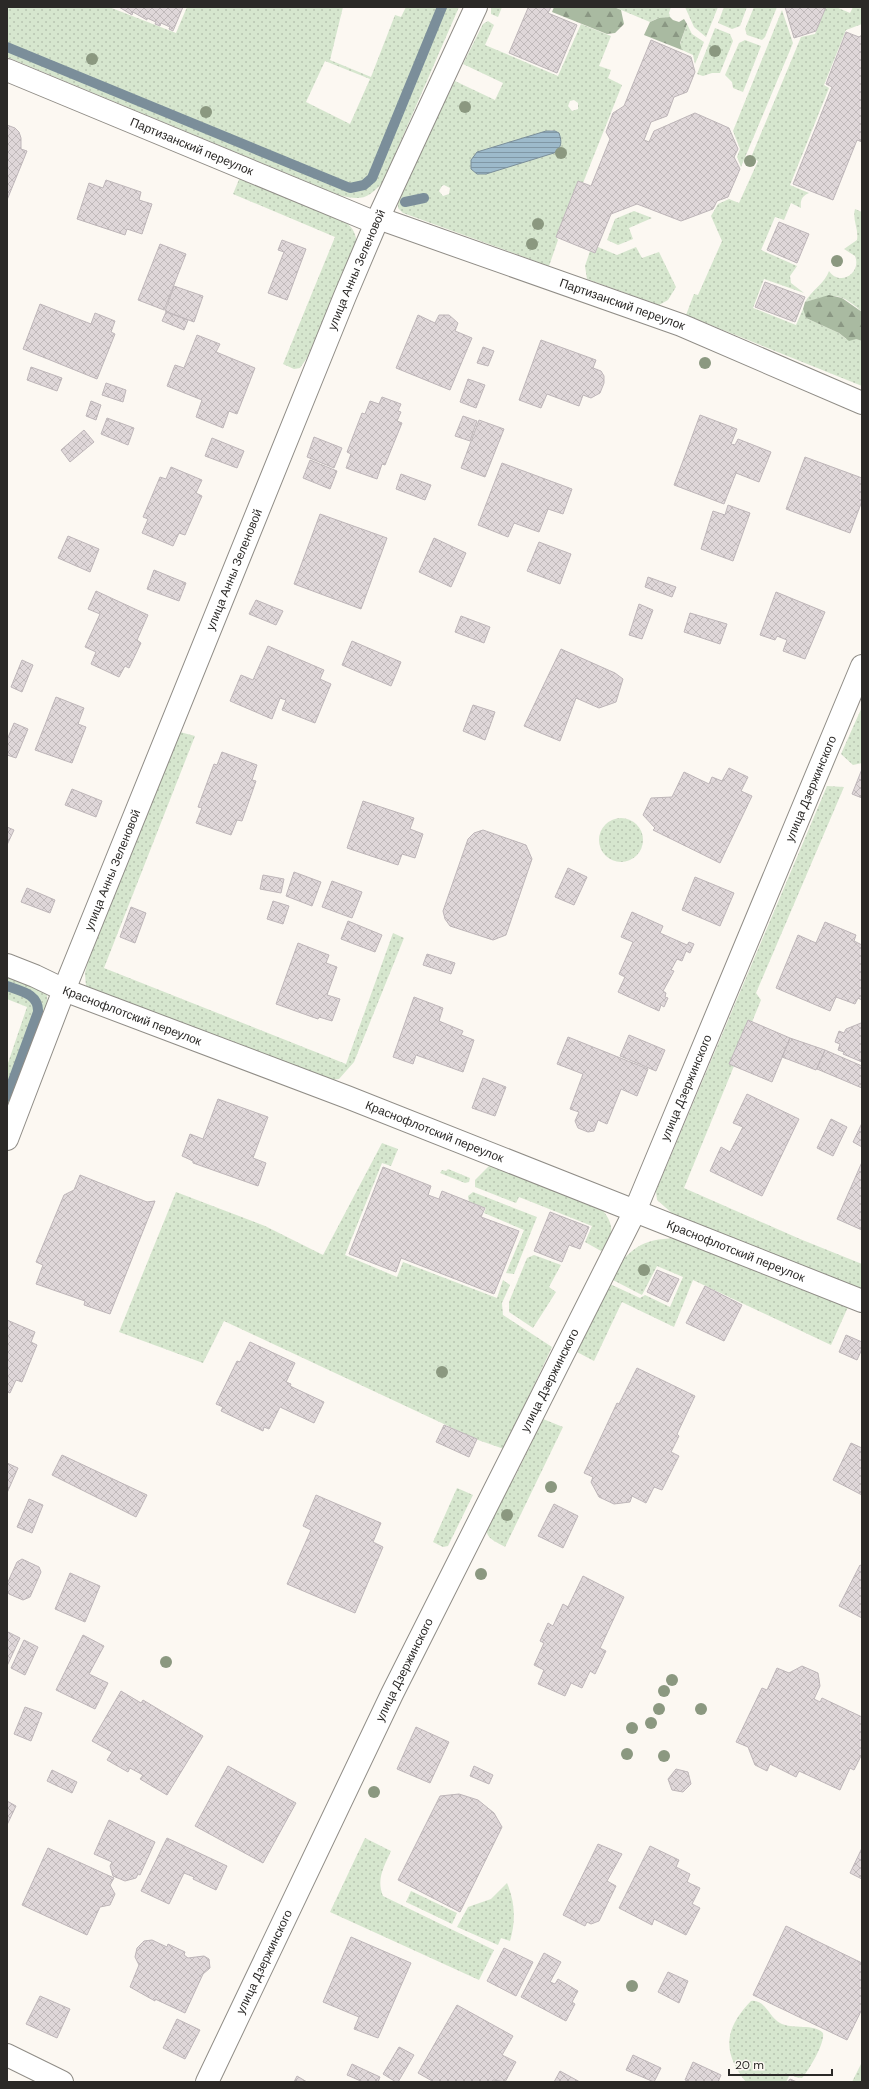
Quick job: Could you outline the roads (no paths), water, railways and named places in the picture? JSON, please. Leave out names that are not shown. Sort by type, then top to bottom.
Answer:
[{"type":"street","name":"улица Анны Зеленовой","points":[[7,1139],[64,990],[345,296],[377,221],[476,7]]},
{"type":"street","name":"Партизанский переулок","points":[[7,70],[377,221],[681,325],[862,403]]},
{"type":"street","name":"улица Дзержинского","points":[[207,2082],[392,1694],[635,1211],[862,666]]},
{"type":"street","name":"Краснофлотский переулок","points":[[7,965],[64,990],[347,1097],[862,1301]]},
{"type":"street","points":[[7,2055],[62,2082]]},
{"type":"water","points":[[546,131],[555,131],[559,133],[561,144],[559,149],[554,153],[486,174],[477,174],[471,169],[471,160],[477,152]]},
{"type":"waterway","points":[[7,47],[350,188],[364,185],[372,178],[442,7]]},
{"type":"waterway","points":[[405,202],[424,198]]},
{"type":"waterway","points":[[7,986],[28,994],[36,1001],[38,1006],[38,1012],[7,1097]]}]
